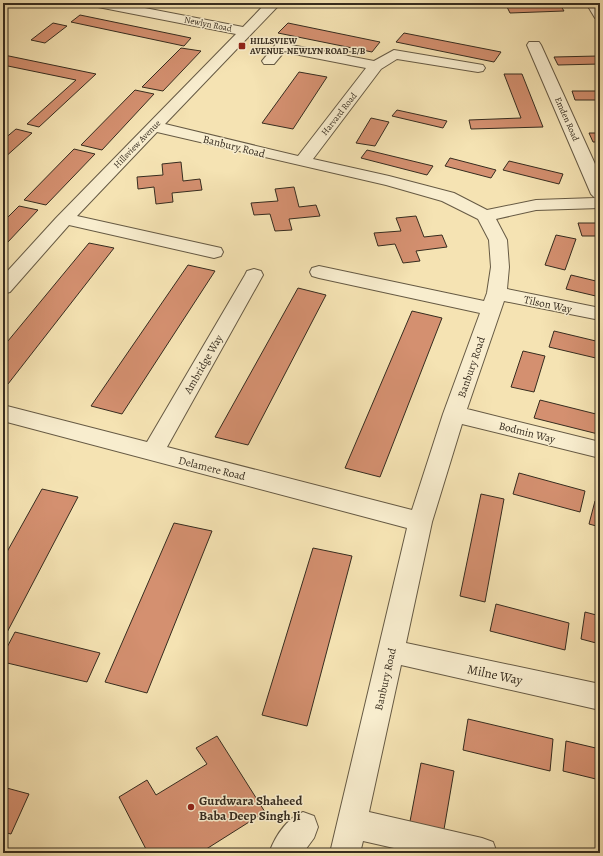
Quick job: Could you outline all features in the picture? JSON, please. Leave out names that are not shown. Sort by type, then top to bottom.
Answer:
[{"type":"street","name":"Newlyn Road","points":[[98,3],[246,32]]},
{"type":"street","name":"Hillsview Avenue","points":[[5,281],[274,3]]},
{"type":"street","points":[[593,3],[600,15]]},
{"type":"street","name":"Emden Road","points":[[534,45],[600,194]]},
{"type":"street","points":[[268,61],[281,47],[376,66]]},
{"type":"street","name":"Harvard Road","points":[[302,162],[376,66],[394,54],[478,68]]},
{"type":"street","name":"Banbury Road","points":[[154,126],[302,162],[389,181],[448,197],[485,216],[498,240],[500,266],[494,301],[454,414],[420,522],[345,853]]},
{"type":"street","points":[[485,216],[536,205],[600,203]]},
{"type":"street","points":[[66,218],[214,252]]},
{"type":"street","name":"Tilson Way","points":[[319,272],[494,301],[600,314]]},
{"type":"street","name":"Ambridge Way","points":[[152,453],[254,275]]},
{"type":"street","name":"Delamere Road","points":[[3,414],[420,522]]},
{"type":"street","name":"Bodmin Way","points":[[454,414],[600,450]]},
{"type":"street","name":"Milne Way","points":[[391,651],[600,697]]},
{"type":"street","points":[[352,824],[482,853]]},
{"type":"street","points":[[284,853],[303,827]]},
{"type":"building","points":[[505,3],[559,3],[564,11],[510,13]]},
{"type":"building","points":[[80,15],[191,38],[184,46],[71,22]]},
{"type":"building","points":[[53,23],[67,26],[45,43],[31,40]]},
{"type":"building","points":[[288,23],[380,42],[372,52],[278,33]]},
{"type":"building","points":[[404,33],[501,52],[494,62],[396,42]]},
{"type":"building","points":[[181,48],[201,51],[163,91],[142,87]]},
{"type":"building","points":[[4,55],[96,74],[39,127],[27,124],[76,80],[3,65]]},
{"type":"building","points":[[598,56],[600,64],[558,65],[554,57]]},
{"type":"building","points":[[299,72],[327,77],[293,129],[262,123]]},
{"type":"building","points":[[504,74],[522,74],[543,127],[471,129],[469,120],[521,118]]},
{"type":"building","points":[[135,90],[154,94],[102,150],[81,145]]},
{"type":"building","points":[[572,91],[600,91],[600,100],[575,100]]},
{"type":"building","points":[[397,110],[447,121],[443,128],[392,116]]},
{"type":"building","points":[[371,118],[389,122],[375,146],[356,143]]},
{"type":"building","points":[[16,129],[32,133],[3,159],[3,140]]},
{"type":"building","points":[[589,133],[600,133],[600,142],[593,142]]},
{"type":"building","points":[[74,149],[95,154],[46,205],[24,200]]},
{"type":"building","points":[[367,150],[433,166],[427,175],[361,158]]},
{"type":"building","points":[[450,158],[496,170],[491,178],[445,166]]},
{"type":"building","points":[[509,161],[563,174],[559,184],[503,170]]},
{"type":"building","points":[[181,162],[183,181],[200,179],[202,190],[172,193],[173,202],[156,204],[154,187],[138,189],[137,177],[163,175],[162,164]]},
{"type":"building","points":[[294,187],[299,207],[316,205],[320,216],[289,219],[292,230],[275,231],[270,214],[254,215],[251,203],[278,201],[275,189]]},
{"type":"building","points":[[19,206],[38,210],[7,243],[3,242],[3,222]]},
{"type":"building","points":[[416,216],[424,237],[442,235],[447,247],[416,251],[420,261],[403,263],[395,244],[378,246],[374,233],[401,231],[396,218]]},
{"type":"building","points":[[578,223],[600,223],[600,236],[582,236]]},
{"type":"building","points":[[556,235],[576,239],[565,270],[545,265]]},
{"type":"building","points":[[89,243],[114,248],[8,384],[3,383],[3,347]]},
{"type":"building","points":[[188,265],[215,271],[122,414],[91,406]]},
{"type":"building","points":[[571,275],[600,282],[600,297],[566,289]]},
{"type":"building","points":[[298,288],[326,295],[248,445],[215,437]]},
{"type":"building","points":[[412,311],[442,318],[380,477],[345,468]]},
{"type":"building","points":[[554,331],[600,342],[600,359],[549,347]]},
{"type":"building","points":[[523,351],[545,356],[534,392],[511,387]]},
{"type":"building","points":[[540,400],[600,415],[598,434],[534,418]]},
{"type":"building","points":[[519,473],[585,491],[580,512],[513,494]]},
{"type":"building","points":[[42,489],[78,497],[3,640],[3,559]]},
{"type":"building","points":[[481,494],[504,499],[485,602],[460,596]]},
{"type":"building","points":[[595,501],[600,502],[600,527],[589,524]]},
{"type":"building","points":[[174,523],[212,531],[147,693],[105,682]]},
{"type":"building","points":[[313,548],[352,556],[307,726],[262,715]]},
{"type":"building","points":[[496,604],[569,623],[565,650],[490,631]]},
{"type":"building","points":[[585,612],[600,616],[600,644],[581,639]]},
{"type":"building","points":[[15,632],[100,653],[87,682],[3,662],[3,655]]},
{"type":"building","points":[[468,719],[553,739],[550,771],[463,750]]},
{"type":"building","points":[[217,736],[265,812],[200,853],[148,853],[119,797],[147,780],[156,795],[207,764],[196,748]]},
{"type":"building","points":[[566,741],[600,749],[600,780],[563,771]]},
{"type":"building","points":[[421,763],[454,771],[442,841],[408,832]]},
{"type":"building","points":[[3,787],[29,794],[11,834],[3,832]]},
{"type":"place","name":"HILLSVIEW AVENUE-NEWLYN ROAD-E/B","points":[[242,46]]},
{"type":"place","name":"Gurdwara Shaheed Baba Deep Singh Ji","points":[[191,807]]}]
